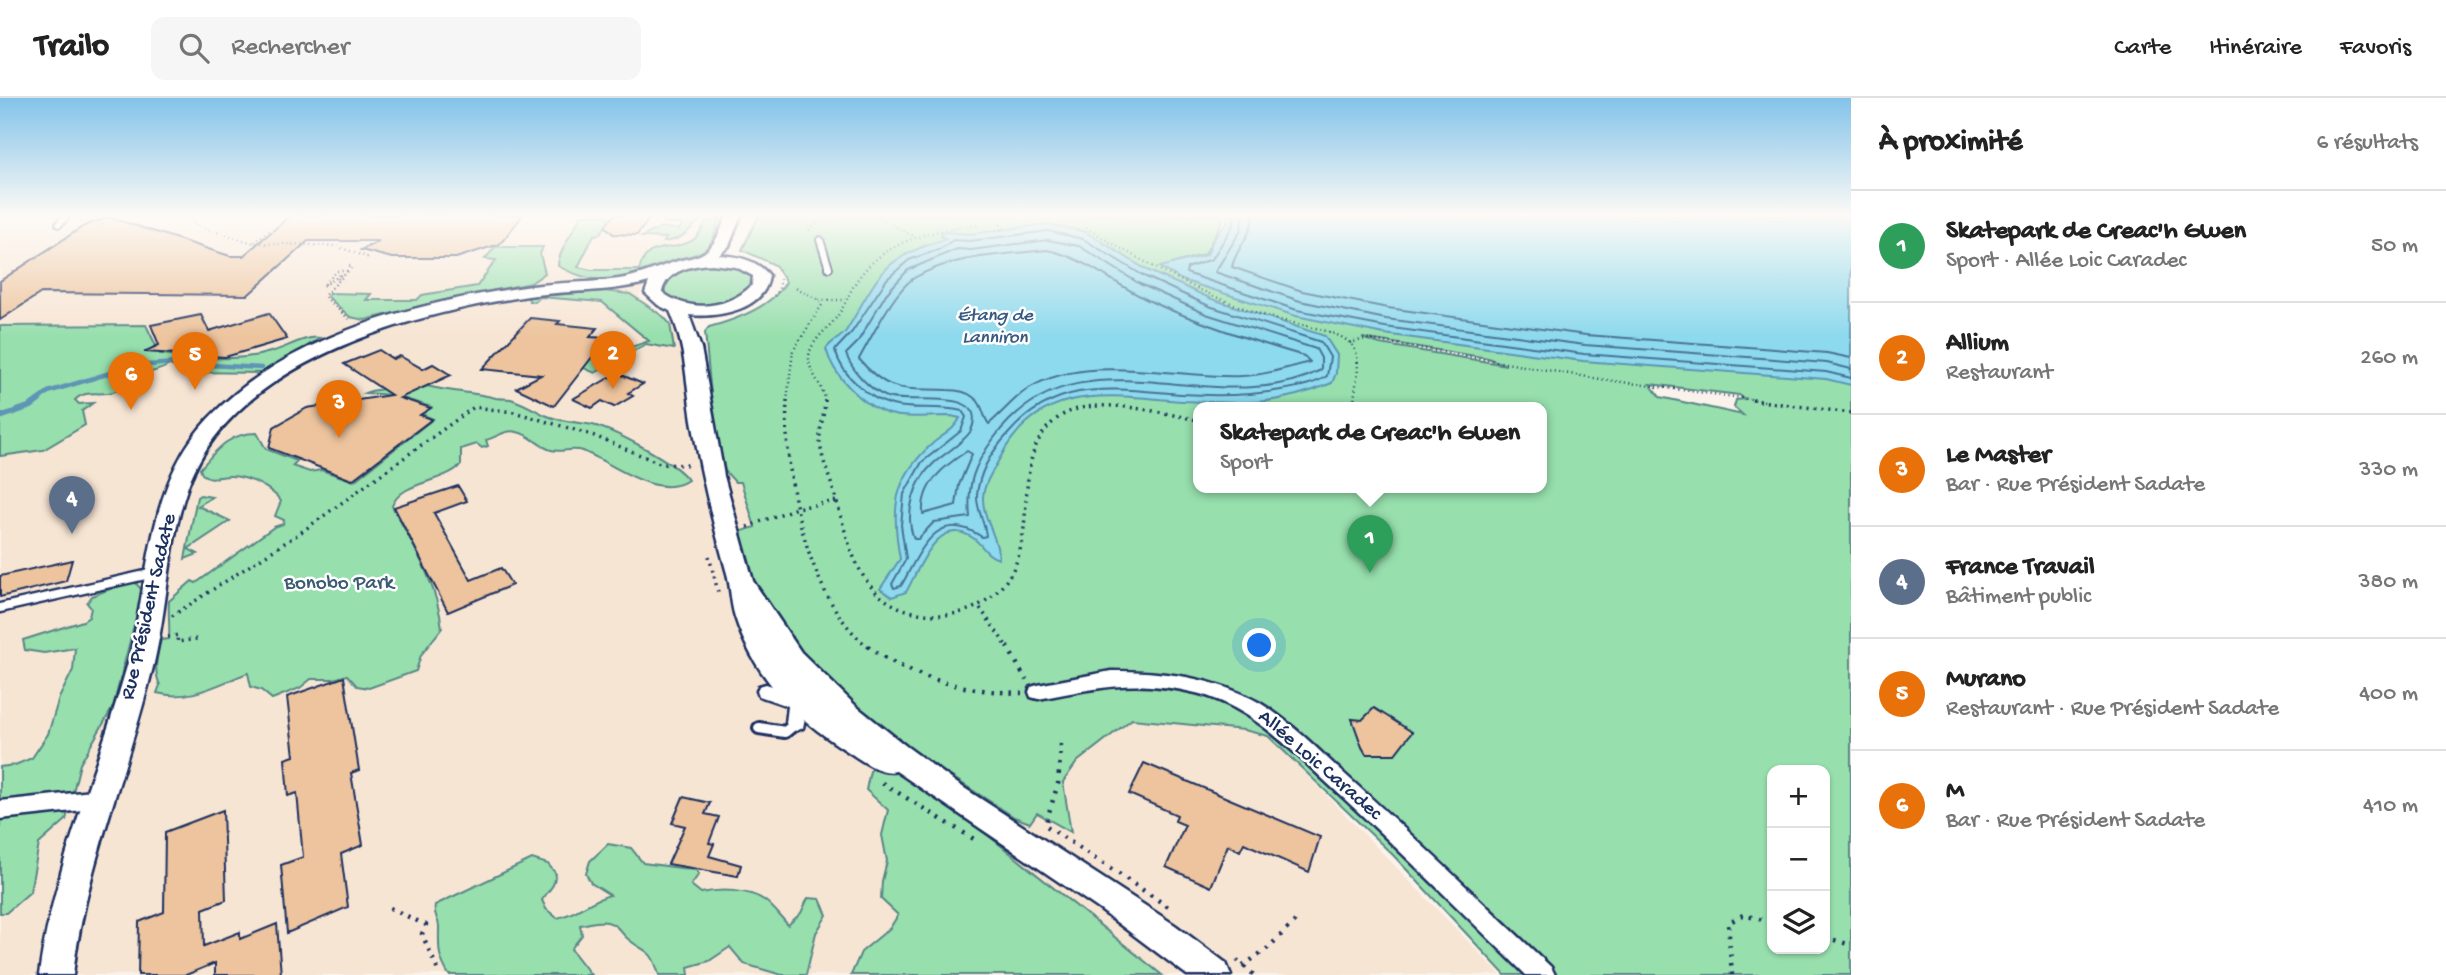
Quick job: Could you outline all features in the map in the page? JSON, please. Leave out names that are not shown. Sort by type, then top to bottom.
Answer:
[{"type":"street","points":[[704,260],[709,256]]},
{"type":"street","points":[[609,285],[653,293],[663,302],[677,307],[723,307],[751,296],[760,286],[762,279],[758,272],[740,262],[735,256]]},
{"type":"street","points":[[609,285],[704,260],[740,262]]},
{"type":"street","points":[[653,293],[655,282],[666,272]]},
{"type":"street","name":"Rue Président Sadate","points":[[56,975],[66,911],[101,799],[147,634],[181,478],[192,455],[213,426],[247,394],[288,367],[319,351],[370,331],[510,294],[609,285]]},
{"type":"street","points":[[677,307],[688,328],[695,356],[701,415],[727,533],[741,581],[744,604],[757,641],[797,712]]},
{"type":"street","points":[[695,356],[700,328],[723,307]]},
{"type":"street","points":[[741,581],[800,668],[858,722],[952,794],[1228,970]]},
{"type":"street","points":[[797,712],[800,668]]},
{"type":"street","name":"Allée Loic Caradec","points":[[1038,692],[1111,678],[1154,678],[1202,687],[1252,708],[1286,734],[1394,831],[1543,975]]},
{"type":"street","points":[[766,691],[797,712],[952,794]]},
{"type":"street","points":[[797,712],[858,722]]},
{"type":"street","points":[[0,810],[101,799]]},
{"type":"lane","points":[[825,256],[829,268]]},
{"type":"lane","points":[[0,608],[159,572]]},
{"type":"lane","points":[[759,728],[785,732],[797,712]]},
{"type":"path","points":[[364,256],[370,256]]},
{"type":"path","points":[[882,256],[874,260],[845,300],[836,318],[813,345],[808,359],[824,392],[820,441],[860,575],[886,601],[903,610],[925,615],[948,615],[980,608],[997,594],[1020,552],[1028,505],[1030,459],[1045,431],[1057,419],[1077,408],[1098,405],[1193,419]]},
{"type":"path","points":[[1130,256],[1174,279],[1258,313],[1329,333],[1350,343],[1354,349],[1356,363],[1354,402]]},
{"type":"path","points":[[331,287],[352,267],[349,266]]},
{"type":"path","points":[[337,281],[342,274],[323,286],[337,271],[348,271]]},
{"type":"path","points":[[796,288],[819,300],[845,300]]},
{"type":"path","points":[[819,300],[822,305],[820,312],[798,340],[791,357],[787,449],[789,481],[796,509],[825,594],[844,625],[862,643],[899,665],[950,683],[1004,693],[1038,692]]},
{"type":"path","points":[[1350,343],[1366,339],[1599,379],[1851,413]]},
{"type":"path","points":[[147,634],[300,533],[474,407],[514,412],[592,435],[662,464],[693,464]]},
{"type":"path","points":[[727,533],[796,509],[837,501]]},
{"type":"path","points":[[980,608],[1012,654],[1023,676],[1038,692]]},
{"type":"path","points":[[147,634],[177,635],[177,642],[197,639]]},
{"type":"path","points":[[1045,825],[1058,784],[1061,744]]},
{"type":"path","points":[[880,781],[981,843]]},
{"type":"path","points":[[390,908],[426,925],[422,934],[440,975]]},
{"type":"path","points":[[1732,975],[1728,923],[1743,915],[1767,921]]},
{"type":"path","points":[[1228,970],[1268,948],[1295,921]]},
{"type":"path","points":[[1830,939],[1851,945]]},
{"type":"shaded area","points":[[0,256],[683,256],[650,271],[639,296],[672,323],[713,416],[730,475],[735,482],[741,481],[755,527],[740,532],[1070,831],[1063,782],[1077,762],[1132,719],[1244,730],[1268,735],[1501,975],[0,975]]},
{"type":"green space","points":[[488,256],[541,256],[545,273],[531,283],[365,320],[350,317],[328,297],[329,293],[371,294],[366,300],[417,300],[422,295],[477,286],[496,260],[485,259]]},
{"type":"green space","points":[[561,256],[584,256],[578,267],[591,270],[639,270],[646,256],[690,256],[628,276],[602,279],[574,274],[558,266]]},
{"type":"green space","points":[[755,256],[1199,256],[1172,264],[1203,256],[1851,256],[1851,975],[1505,975],[1393,855],[1268,736],[1244,730],[1132,719],[1077,762],[1063,782],[1071,832],[1037,813],[1030,823],[1014,817],[898,742],[807,666],[758,592],[739,532],[755,527],[741,482],[735,482],[725,471],[713,416],[705,332],[709,327],[730,321],[772,299],[786,282],[775,265]],"holes":[[[1362,338],[1488,358],[1506,365],[1380,344]],[[1650,384],[1739,395],[1745,399],[1736,400],[1734,407],[1743,415],[1660,397]]]},
{"type":"green space","points":[[729,265],[746,271],[753,280],[748,290],[725,302],[695,305],[670,297],[663,288],[676,273],[689,267]]},
{"type":"green space","points":[[603,291],[630,294],[664,317],[670,324],[674,349],[646,344],[595,373],[563,359],[568,355],[594,357],[604,345],[614,353],[649,341],[602,302],[540,297],[535,302],[529,301],[528,297]]},
{"type":"green space","points":[[146,325],[160,354],[246,357],[274,351],[309,338],[320,338],[264,373],[186,372],[170,365],[136,377],[116,391],[84,395],[75,400],[79,404],[93,403],[82,411],[85,425],[43,450],[0,456],[0,326]]},
{"type":"green space","name":"Bonobo Park","points":[[427,386],[511,399],[550,417],[597,427],[626,439],[671,464],[688,480],[663,486],[649,483],[583,451],[551,450],[522,433],[513,431],[486,440],[488,446],[482,448],[477,444],[461,449],[461,465],[443,476],[404,492],[392,506],[430,580],[442,628],[421,655],[416,671],[369,688],[357,686],[347,675],[334,679],[311,679],[300,688],[272,699],[261,690],[251,687],[248,673],[192,694],[157,693],[160,685],[156,668],[158,652],[161,640],[169,639],[169,601],[192,581],[196,583],[274,527],[283,524],[284,520],[275,516],[281,501],[271,492],[244,478],[205,476],[200,469],[206,462],[231,439],[257,433],[266,449],[297,461],[292,466],[310,472],[321,470],[354,481],[433,419],[422,414],[431,407],[402,396],[365,393],[390,387],[408,391]]},
{"type":"green space","points":[[197,497],[212,497],[198,506],[230,521],[188,549],[198,554],[185,559]]},
{"type":"green space","points":[[133,580],[141,589],[141,598],[113,707],[80,764],[66,820],[39,844],[30,892],[6,913],[0,913],[0,767],[15,765],[32,758],[48,734],[59,698],[73,670],[75,648],[44,653],[25,650],[23,640],[83,621],[89,617],[91,608],[87,603],[92,596]]},
{"type":"green space","points":[[880,764],[944,800],[1162,975],[851,975],[861,952],[890,928],[898,915],[881,899],[887,861],[882,835],[888,810],[866,790],[870,771]]},
{"type":"green space","points":[[608,844],[631,848],[643,863],[696,870],[699,874],[691,885],[701,893],[733,891],[757,896],[770,905],[788,925],[801,913],[808,898],[820,899],[827,915],[816,933],[806,975],[782,975],[744,964],[730,947],[709,961],[688,967],[689,975],[659,975],[647,952],[614,925],[601,921],[580,925],[582,935],[571,949],[591,975],[449,975],[441,957],[435,905],[532,859],[548,864],[556,874],[553,885],[542,900],[546,909],[557,918],[564,916],[610,895],[591,883],[586,874],[590,861]]},
{"type":"water","name":"Étang de Lanniron","points":[[903,256],[1124,256],[1147,270],[1212,299],[1325,336],[1337,355],[1336,373],[1332,383],[1286,398],[1262,402],[1186,401],[1119,396],[1073,400],[1052,406],[1032,418],[1015,435],[985,487],[983,505],[999,559],[973,538],[960,532],[949,533],[931,547],[906,592],[892,597],[880,589],[900,559],[896,510],[902,483],[919,457],[951,430],[960,418],[908,417],[885,412],[862,399],[841,379],[832,365],[826,349],[846,331],[875,283],[893,262]]},
{"type":"water","points":[[1203,256],[1851,256],[1851,385],[1826,379],[1583,361],[1384,334],[1296,316],[1182,280],[1160,267]]},
{"type":"building","points":[[38,256],[291,256],[248,295],[41,293],[0,320],[0,281]]},
{"type":"building","points":[[384,256],[463,256],[456,258]]},
{"type":"building","points":[[269,313],[287,339],[225,357],[144,352],[159,345],[151,325],[201,315],[209,331]]},
{"type":"building","points":[[530,318],[597,328],[590,337],[607,338],[554,406],[516,388],[541,375],[482,369]]},
{"type":"building","points":[[379,350],[393,359],[400,356],[423,369],[433,364],[451,375],[400,398],[431,408],[420,415],[432,419],[352,480],[269,448],[274,427],[307,408],[391,395],[344,364]]},
{"type":"building","points":[[617,373],[643,384],[628,393],[633,396],[614,407],[602,401],[592,408],[573,399]]},
{"type":"building","points":[[458,486],[467,501],[434,513],[471,580],[501,568],[512,585],[448,612],[394,507]]},
{"type":"building","points":[[72,560],[66,581],[0,597],[0,576]]},
{"type":"building","points":[[344,677],[359,770],[351,773],[363,845],[341,854],[348,907],[287,933],[281,865],[303,857],[297,793],[288,796],[285,759],[294,756],[287,697]]},
{"type":"building","points":[[1374,708],[1412,732],[1395,754],[1366,754],[1362,747],[1352,719],[1362,720]]},
{"type":"building","points":[[1144,763],[1320,837],[1309,872],[1244,843],[1240,851],[1228,845],[1211,887],[1166,867],[1185,825],[1175,821],[1177,815],[1129,794]]},
{"type":"building","points":[[683,797],[710,803],[705,814],[719,817],[709,843],[714,844],[709,856],[741,865],[738,876],[668,864],[685,826],[672,823]]},
{"type":"building","points":[[223,810],[226,900],[203,909],[204,946],[240,932],[240,939],[277,924],[281,975],[215,975],[215,963],[186,975],[138,975],[139,922],[164,912],[165,832]]},
{"type":"waterway","points":[[37,401],[48,392],[133,366],[176,363],[261,368]]},
{"type":"waterway","points":[[0,417],[31,406],[39,400]]},
{"type":"place","name":"Allium","points":[[613,389]]},
{"type":"place","name":"Murano","points":[[195,390]]},
{"type":"place","name":"M","points":[[131,410]]},
{"type":"place","name":"Le Master","points":[[339,438]]},
{"type":"place","name":"France Travail","points":[[72,534]]},
{"type":"place","name":"Skatepark de Creac'h Gwen","points":[[1370,573]]}]
